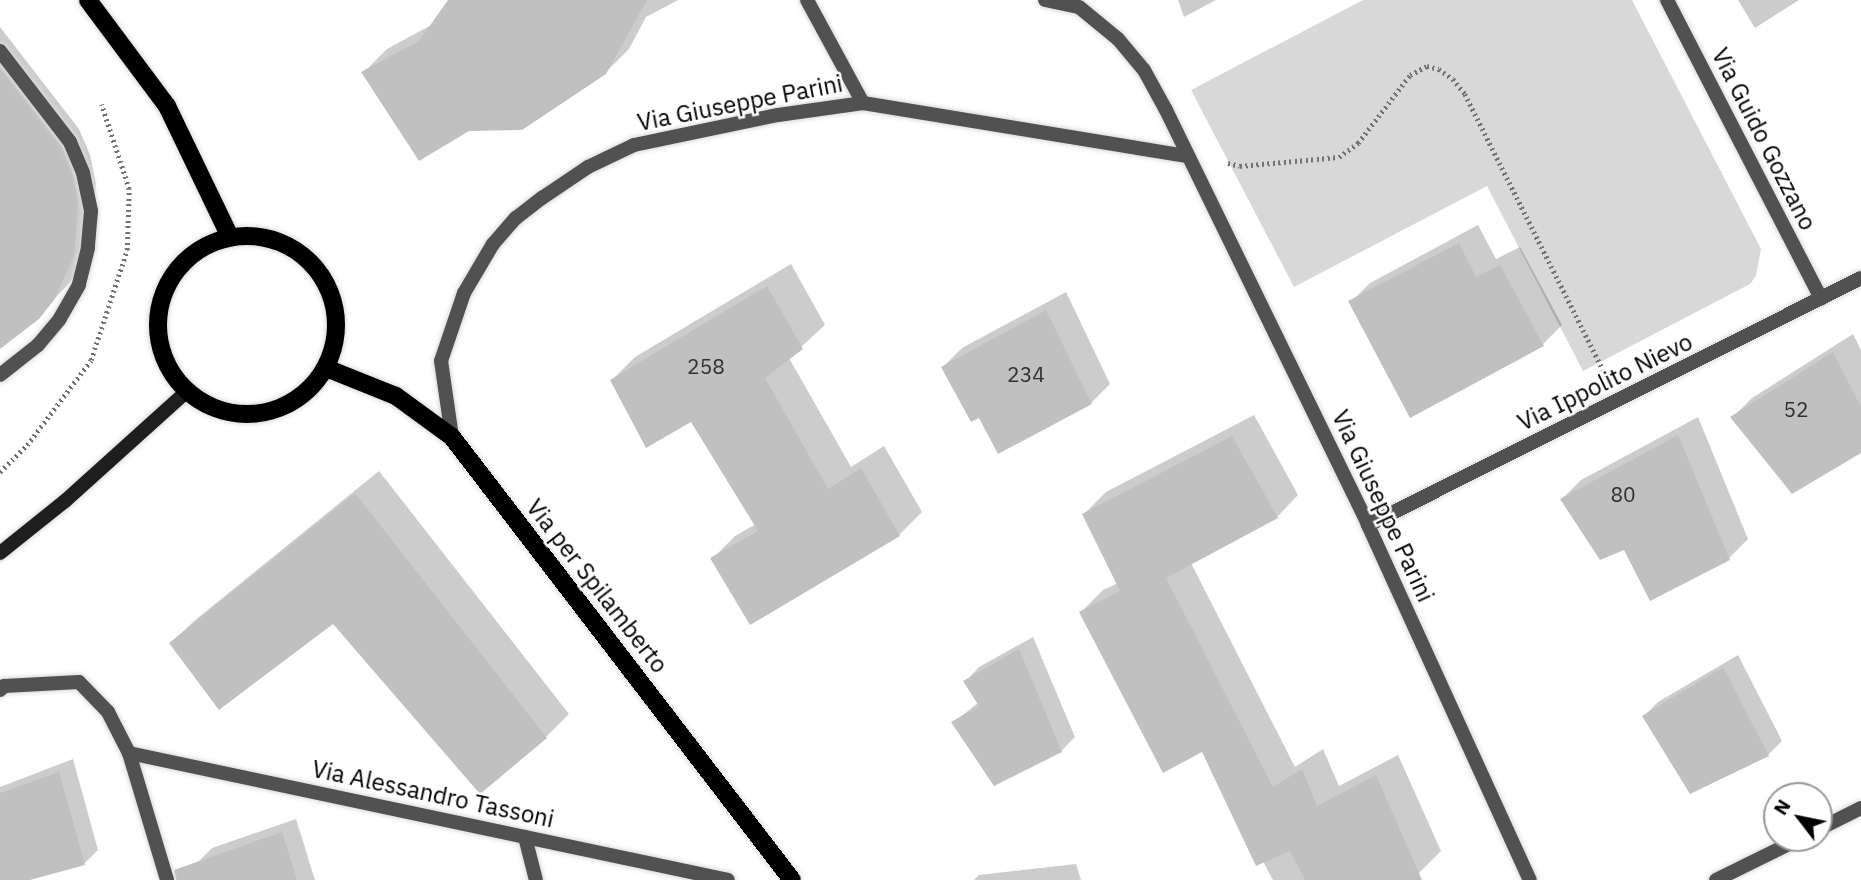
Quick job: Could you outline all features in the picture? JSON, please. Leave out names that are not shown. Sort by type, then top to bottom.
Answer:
[{"type":"main road","points":[[88,0],[167,106],[230,237]]},
{"type":"main road","points":[[230,237],[268,239],[286,244],[310,261],[327,284],[336,312],[335,341],[326,368],[309,389],[287,405],[262,414],[235,414],[209,407],[186,392],[167,365],[158,334],[160,301],[175,271],[199,249],[230,237]]},
{"type":"main road","name":"Via per Spilamberto","points":[[326,368],[396,396],[452,437],[792,880]]},
{"type":"main road","points":[[0,553],[65,501],[186,392]]},
{"type":"street","points":[[807,0],[863,103]]},
{"type":"street","name":"Via Giuseppe Parini","points":[[1045,0],[1080,4],[1118,39],[1144,70],[1368,524],[1530,880]]},
{"type":"street","name":"Via Guido Gozzano","points":[[1667,0],[1821,299]]},
{"type":"street","points":[[0,51],[70,142],[83,173],[91,211],[88,248],[79,285],[60,320],[38,345],[0,375]]},
{"type":"street","name":"Via Giuseppe Parini","points":[[452,437],[441,361],[464,293],[494,244],[516,218],[542,198],[588,167],[634,145],[778,115],[863,103],[1186,156]]},
{"type":"street","name":"Via Ippolito Nievo","points":[[1368,524],[1861,278]]},
{"type":"street","points":[[2,688],[79,682],[108,712],[129,753],[167,880]]},
{"type":"street","name":"Via Alessandro Tassoni","points":[[129,753],[728,880]]},
{"type":"street","points":[[1833,822],[1861,808]]},
{"type":"street","points":[[525,837],[536,880]]},
{"type":"street","points":[[1716,880],[1773,852]]},
{"type":"path","points":[[1186,156],[1240,166],[1339,157],[1358,143],[1410,75],[1427,66],[1439,69],[1453,79],[1465,94],[1619,400]]},
{"type":"shaded area","points":[[1363,0],[1632,0],[1761,249],[1756,276],[1750,284],[1583,371],[1487,186],[1294,287],[1191,90]]},
{"type":"building","points":[[448,0],[647,0],[606,74],[522,130],[469,131],[419,161],[361,72],[419,41]]},
{"type":"building","points":[[0,67],[62,147],[73,174],[78,203],[74,256],[54,300],[39,319],[0,349]]},
{"type":"building","points":[[1459,243],[1476,277],[1500,265],[1544,346],[1410,418],[1348,301]]},
{"type":"building","points":[[767,286],[803,349],[765,378],[828,489],[861,468],[900,536],[750,625],[710,558],[758,531],[691,422],[646,448],[610,380]]},
{"type":"building","points":[[1046,310],[1092,404],[998,454],[979,418],[971,422],[941,367]]},
{"type":"building","points":[[1833,352],[1861,407],[1861,453],[1792,494],[1730,417]]},
{"type":"building","points":[[1678,435],[1730,560],[1650,601],[1624,550],[1600,560],[1560,499]]},
{"type":"building","points":[[1232,436],[1278,518],[1166,578],[1273,787],[1302,769],[1317,806],[1376,775],[1422,880],[1305,880],[1290,851],[1256,866],[1202,752],[1163,773],[1079,612],[1120,591],[1082,514]]},
{"type":"building","points":[[355,493],[547,738],[480,794],[333,624],[219,710],[169,643]]},
{"type":"building","points":[[1019,649],[1062,752],[994,786],[951,722],[979,706],[963,681]]},
{"type":"building","points":[[1723,667],[1769,756],[1690,794],[1642,716]]},
{"type":"building","points":[[59,772],[85,865],[30,880],[0,880],[0,793]]},
{"type":"building","points":[[282,832],[297,880],[176,880],[174,870]]}]
